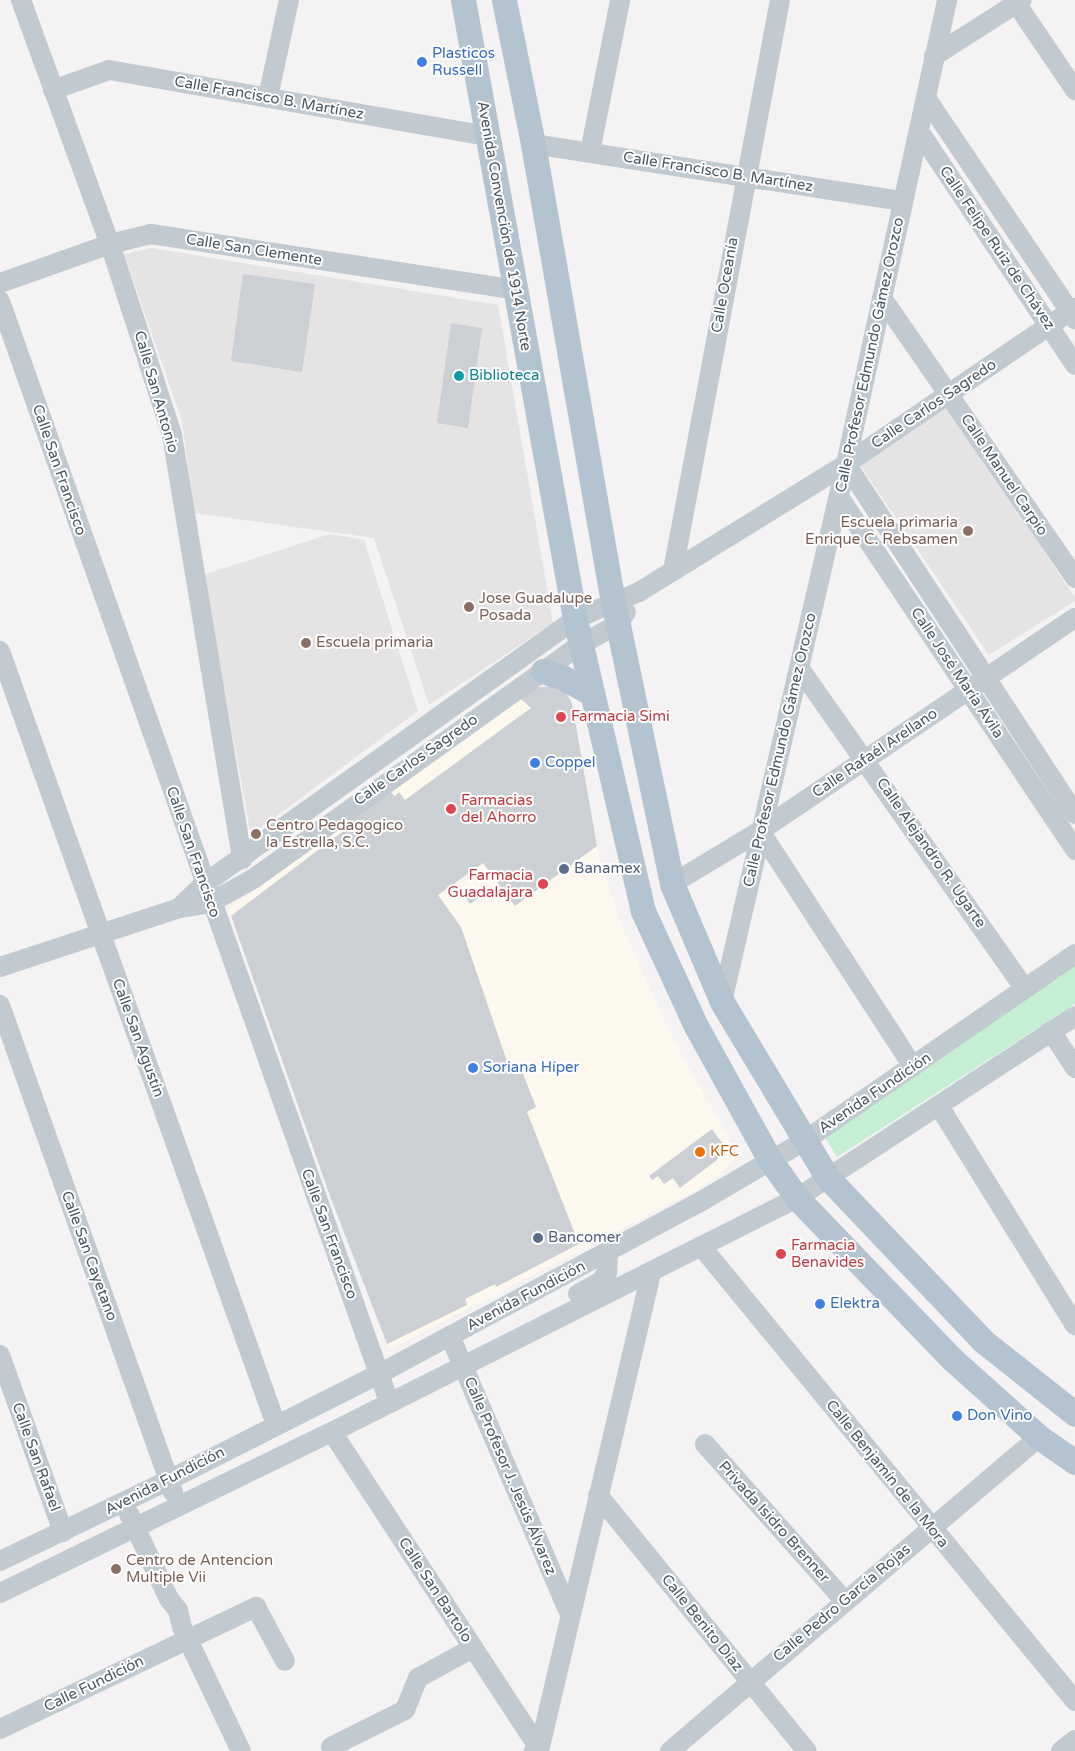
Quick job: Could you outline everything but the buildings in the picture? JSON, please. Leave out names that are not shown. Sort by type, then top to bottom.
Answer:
[{"type":"main road","name":"Avenida Convención de 1914 Norte","points":[[463,0],[580,645],[643,911],[696,1026],[770,1160],[797,1198],[952,1359],[1038,1437],[1075,1462]]},
{"type":"main road","points":[[504,0],[533,144],[616,612],[672,884],[722,1002],[827,1177],[983,1341],[1070,1405]]},
{"type":"main road","points":[[543,671],[562,677],[591,693]]},
{"type":"street","name":"Calle San Antonio","points":[[21,0],[110,244],[172,435],[242,859]]},
{"type":"street","points":[[268,96],[289,0]]},
{"type":"street","points":[[590,152],[620,0]]},
{"type":"street","name":"Calle Oceanía","points":[[673,571],[780,0]]},
{"type":"street","name":"Calle Profesor Edmundo Gámez Orozco","points":[[722,1002],[760,831],[800,669],[947,0]]},
{"type":"street","points":[[934,56],[1018,1],[1075,90]]},
{"type":"street","name":"Calle Francisco B. Martínez","points":[[53,90],[109,70],[268,96],[488,136]]},
{"type":"street","name":"Calle Felipe Ruiz de Chávez","points":[[926,98],[1073,313]]},
{"type":"street","name":"Calle Felipe Ruiz de Chávez","points":[[919,131],[1075,365]]},
{"type":"street","name":"Calle Francisco B. Martínez","points":[[533,144],[903,200]]},
{"type":"street","name":"Calle San Clemente","points":[[0,283],[110,244],[151,234],[515,290]]},
{"type":"street","name":"Calle Manuel Carpio","points":[[882,298],[1075,578]]},
{"type":"street","name":"Calle San Francisco","points":[[0,301],[210,904],[389,1402]]},
{"type":"street","name":"Calle Carlos Sagredo","points":[[0,967],[100,932],[179,908],[210,904],[253,879],[367,794],[580,645],[639,592],[846,464],[1049,326],[1073,313]]},
{"type":"street","name":"Calle José María Ávila","points":[[846,464],[1075,814]]},
{"type":"street","name":"Calle José María Ávila","points":[[838,497],[1075,850]]},
{"type":"street","name":"Calle Carlos Sagredo","points":[[179,908],[204,884],[242,859],[355,775],[575,619],[616,612]]},
{"type":"street","name":"Calle Rafaél Arellano","points":[[672,884],[760,831],[1075,618]]},
{"type":"street","name":"Calle San Agustín","points":[[0,651],[276,1425]]},
{"type":"street","name":"Calle Alejandro R. Ugarte","points":[[800,669],[866,759],[1025,989]]},
{"type":"street","points":[[355,775],[367,794]]},
{"type":"street","points":[[760,831],[913,1068]]},
{"type":"street","name":"Avenida Fundición","points":[[0,1561],[169,1480],[379,1374],[608,1253],[804,1141],[913,1068],[1075,954]]},
{"type":"street","name":"Calle San Cayetano","points":[[0,1005],[178,1506]]},
{"type":"street","name":"Avenida Fundición","points":[[0,1592],[332,1432],[797,1198],[1075,1016]]},
{"type":"street","points":[[1052,1032],[1075,1068]]},
{"type":"street","points":[[938,1106],[1075,1325]]},
{"type":"street","name":"Calle Benjamín de la Mora","points":[[701,1246],[1075,1701]]},
{"type":"street","points":[[546,1324],[570,1299],[601,1282],[607,1272],[608,1253]]},
{"type":"street","points":[[537,1750],[651,1272]]},
{"type":"street","name":"Calle Profesor J. Jesús Álvarez","points":[[450,1336],[570,1616]]},
{"type":"street","name":"Calle San Rafael","points":[[0,1355],[5,1383],[63,1532]]},
{"type":"street","name":"Calle San Bartolo","points":[[332,1432],[537,1750]]},
{"type":"street","name":"Calle Pedro García Rojas","points":[[670,1751],[844,1600],[1038,1437]]},
{"type":"street","name":"Privada Isidro Brenner","points":[[705,1444],[844,1600]]},
{"type":"street","name":"Calle Benito Díaz","points":[[598,1495],[807,1751]]},
{"type":"street","points":[[124,1502],[169,1599],[178,1610],[185,1633],[242,1751]]},
{"type":"street","name":"Calle Fundición","points":[[0,1729],[185,1633],[256,1607],[285,1661]]},
{"type":"street","points":[[331,1746],[405,1710],[418,1678],[473,1648]]},
{"type":"street","points":[[1061,1751],[1075,1740]]},
{"type":"shaded area","points":[[152,248],[498,305],[553,623],[429,705],[374,538],[194,513],[182,421],[124,254]]},
{"type":"shaded area","name":"Escuela primaria Enrique C. Rebsamen","points":[[948,406],[1075,598],[1075,601],[989,655],[860,465]]},
{"type":"shaded area","name":"Escuela primaria","points":[[330,534],[364,540],[418,711],[251,835],[203,575]]},
{"type":"shaded area","points":[[551,686],[566,693],[572,703],[600,861],[624,931],[673,1039],[733,1146],[734,1160],[713,1179],[688,1194],[389,1350],[330,1196],[228,909],[532,688]]},
{"type":"green space","points":[[1075,963],[1075,1004],[837,1157],[822,1132]]},
{"type":"place","name":"Plasticos Russell","points":[[422,62]]},
{"type":"place","name":"Biblioteca","points":[[459,376]]},
{"type":"place","name":"Escuela primaria Enrique C. Rebsamen","points":[[968,531]]},
{"type":"place","name":"Jose Guadalupe Posada","points":[[469,607]]},
{"type":"place","name":"Escuela primaria","points":[[306,643]]},
{"type":"place","name":"Farmacia Simi","points":[[561,717]]},
{"type":"place","name":"Coppel","points":[[535,763]]},
{"type":"place","name":"Farmacias del Ahorro","points":[[451,809]]},
{"type":"place","name":"Centro Pedagogico la Estrella, S.C.","points":[[256,834]]},
{"type":"place","name":"Banamex","points":[[564,869]]},
{"type":"place","name":"Farmacia Guadalajara","points":[[543,884]]},
{"type":"place","name":"Soriana Híper","points":[[473,1068]]},
{"type":"place","name":"KFC","points":[[700,1152]]},
{"type":"place","name":"Bancomer","points":[[538,1238]]},
{"type":"place","name":"Farmacia Benavides","points":[[781,1254]]},
{"type":"place","name":"Elektra","points":[[820,1304]]},
{"type":"place","name":"Don Vino","points":[[957,1416]]},
{"type":"place","name":"Centro de Antencion Multiple Vii","points":[[116,1569]]}]
